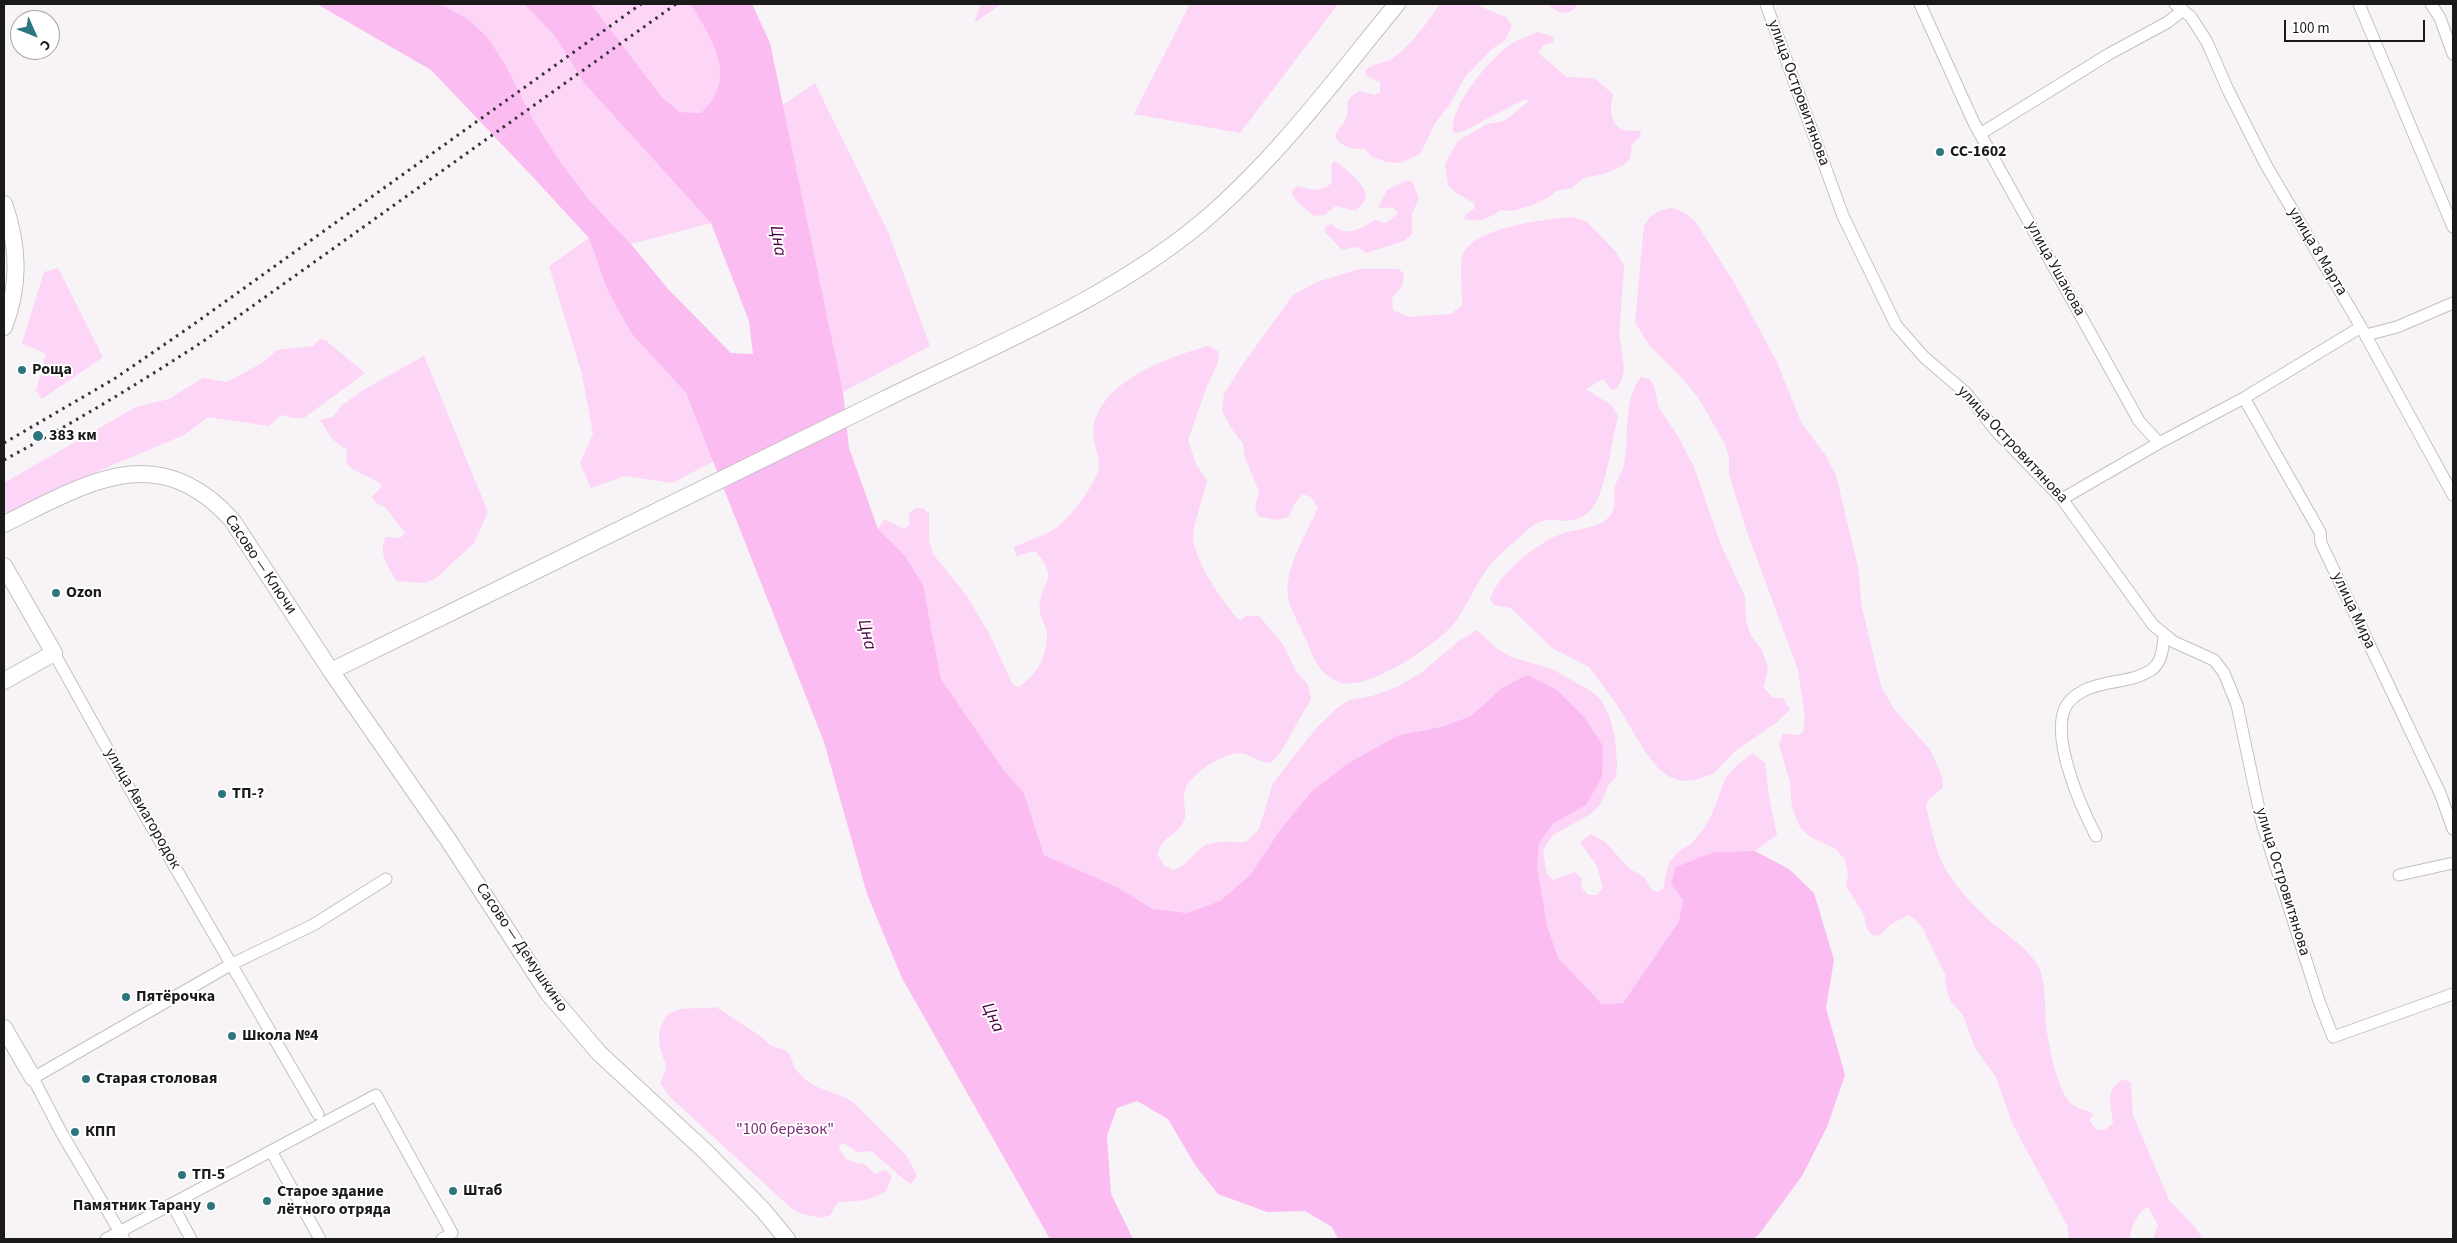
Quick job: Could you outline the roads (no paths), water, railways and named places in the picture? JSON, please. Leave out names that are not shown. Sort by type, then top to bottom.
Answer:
[{"type":"street","points":[[331,671],[1051,317],[1139,268],[1200,224],[1231,197],[1268,158],[1397,4]]},
{"type":"street","name":"улица Островитянова","points":[[1766,4],[1843,216],[1896,324],[1924,357],[1966,393],[1997,432],[2062,499],[2134,602],[2164,636],[2184,647],[2206,655],[2220,666],[2224,673],[2237,705],[2262,823],[2319,1001],[2333,1036],[2453,994]]},
{"type":"street","name":"улица Ушакова","points":[[1920,4],[1980,134],[2139,421],[2158,443]]},
{"type":"street","points":[[2431,4],[2440,18],[2453,54]]},
{"type":"street","points":[[2361,5],[2453,227]]},
{"type":"street","name":"улица 8 Марта","points":[[1980,134],[2109,54],[2168,22],[2179,7],[2199,27],[2238,112],[2266,165],[2363,331],[2453,495]]},
{"type":"street","points":[[4,204],[10,221],[17,259],[14,294],[4,327]]},
{"type":"street","points":[[2062,499],[2158,443],[2244,398],[2363,331],[2397,327],[2453,303]]},
{"type":"street","name":"улица Мира","points":[[2244,398],[2320,532],[2321,543],[2333,570],[2440,793],[2453,829]]},
{"type":"street","name":"Сасово — Ключи","points":[[4,524],[71,491],[103,478],[121,474],[151,474],[188,485],[209,498],[232,520],[331,671]]},
{"type":"street","name":"улица Авиагородок","points":[[8,573],[318,1114]]},
{"type":"street","points":[[2096,836],[2081,806],[2064,747],[2063,714],[2070,700],[2084,690],[2138,676],[2152,670],[2159,662],[2164,636]]},
{"type":"street","points":[[4,681],[54,654]]},
{"type":"street","name":"Сасово — Демушкино","points":[[331,671],[448,840],[548,993],[571,1023],[599,1053],[706,1152],[763,1210],[787,1239]]},
{"type":"street","points":[[2399,875],[2453,863]]},
{"type":"street","points":[[33,1078],[232,964],[313,925],[386,879]]},
{"type":"street","points":[[4,1028],[61,1132],[122,1236]]},
{"type":"street","points":[[106,1239],[122,1236],[172,1204],[376,1095],[452,1233],[442,1239]]},
{"type":"street","points":[[271,1151],[320,1239]]},
{"type":"street","points":[[172,1204],[191,1239]]},
{"type":"water","name":"Цна","points":[[317,4],[440,4],[468,19],[487,37],[506,66],[534,121],[561,163],[590,201],[631,244],[668,289],[731,353],[753,354],[749,321],[711,223],[584,83],[554,35],[524,4],[591,4],[661,96],[680,112],[701,113],[713,98],[718,86],[719,62],[710,37],[690,4],[752,4],[770,43],[843,392],[849,448],[878,529],[905,556],[923,585],[941,679],[1003,769],[1024,793],[1044,855],[1117,887],[1153,909],[1187,913],[1220,901],[1251,874],[1280,830],[1310,793],[1347,764],[1399,735],[1441,727],[1471,716],[1502,688],[1527,675],[1557,690],[1584,717],[1603,746],[1602,777],[1586,805],[1553,824],[1539,843],[1537,867],[1547,926],[1558,958],[1602,1004],[1623,1003],[1679,921],[1683,900],[1671,884],[1676,867],[1714,852],[1755,851],[1789,869],[1814,893],[1834,960],[1826,1008],[1845,1075],[1827,1127],[1802,1176],[1760,1233],[1754,1239],[1338,1239],[1332,1227],[1305,1211],[1267,1212],[1218,1194],[1195,1165],[1168,1119],[1137,1101],[1117,1108],[1107,1136],[1111,1194],[1133,1239],[1050,1239],[902,978],[867,894],[824,742],[686,393],[631,333],[607,289],[589,238],[531,175],[431,70]]},
{"type":"railway","points":[[4,443],[114,379],[187,329],[641,4]]},
{"type":"railway","points":[[4,460],[106,402],[205,340],[676,4]]},
{"type":"place","name":"СС-1602","points":[[1940,152]]},
{"type":"place","name":"Роща","points":[[22,370]]},
{"type":"place","name":"383 км","points":[[38,436]]},
{"type":"place","name":"Ozon","points":[[56,593]]},
{"type":"place","name":"ТП-?","points":[[222,794]]},
{"type":"place","name":"Пятёрочка","points":[[126,997]]},
{"type":"place","name":"Школа №4","points":[[232,1036]]},
{"type":"place","name":"Старая столовая","points":[[86,1079]]},
{"type":"place","name":"КПП","points":[[75,1132]]},
{"type":"place","name":"ТП-5","points":[[182,1175]]},
{"type":"place","name":"Штаб","points":[[453,1191]]},
{"type":"place","name":"Старое здание лётного отряда","points":[[267,1201]]},
{"type":"place","name":"Памятник Тарану","points":[[211,1206]]},
{"type":"park label","name":"\"100 берёзок\"","points":[[785,1130]]}]
